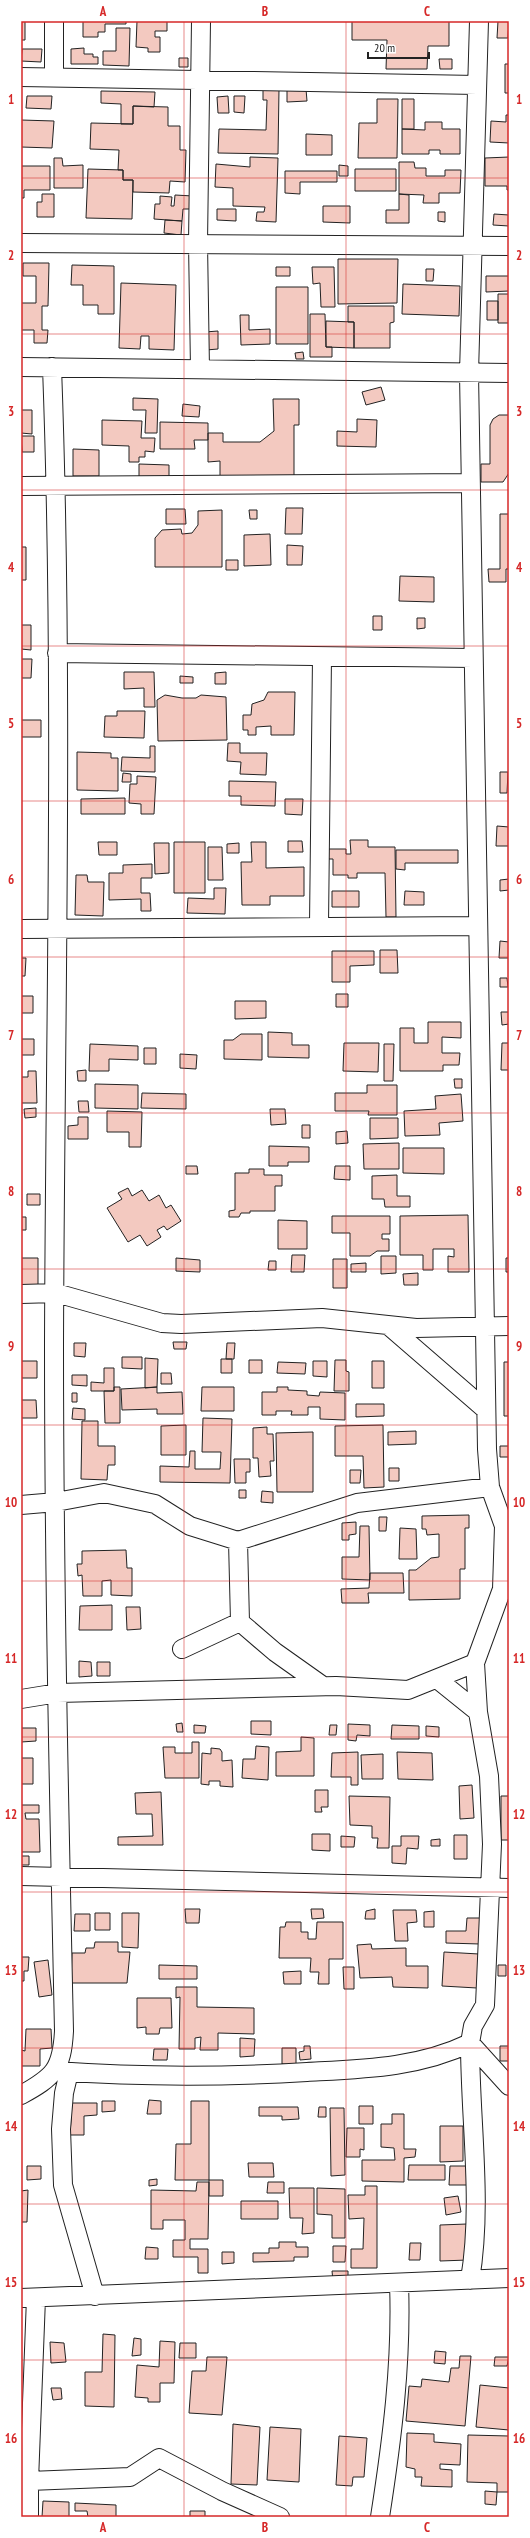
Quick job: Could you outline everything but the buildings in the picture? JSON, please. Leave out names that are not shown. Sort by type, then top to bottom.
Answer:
[{"type":"street","points":[[54,21],[54,78]]},
{"type":"street","points":[[200,369],[198,243],[201,21]]},
{"type":"street","points":[[470,2280],[474,2260],[474,2201],[470,2043],[473,2026],[485,2005],[492,1844],[489,1776],[478,1712],[475,1662],[502,1589],[507,1526],[490,1487],[483,1328],[469,372],[479,21]]},
{"type":"street","points":[[21,77],[477,85]]},
{"type":"street","points":[[21,243],[509,246]]},
{"type":"street","points":[[21,367],[509,373]]},
{"type":"street","points":[[52,367],[56,487],[57,653],[56,1293],[54,1341],[63,2038],[62,2072],[64,2093],[61,2129],[63,2185],[94,2296]]},
{"type":"street","points":[[21,486],[56,487],[470,483]]},
{"type":"street","points":[[57,653],[473,658]]},
{"type":"street","points":[[319,925],[322,657]]},
{"type":"street","points":[[21,929],[57,930],[319,925],[477,926]]},
{"type":"street","points":[[21,1294],[56,1293],[162,1322],[238,1324],[296,1319],[341,1319],[389,1326],[483,1328],[509,1326]]},
{"type":"street","points":[[389,1326],[486,1410]]},
{"type":"street","points":[[21,1505],[56,1502],[104,1493],[155,1504],[190,1526],[238,1542],[357,1504],[490,1487]]},
{"type":"street","points":[[238,1542],[240,1622],[274,1652],[323,1686]]},
{"type":"street","points":[[490,1622],[509,1610]]},
{"type":"street","points":[[182,1649],[240,1622]]},
{"type":"street","points":[[21,1699],[58,1693],[323,1686],[408,1690],[475,1662]]},
{"type":"street","points":[[436,1679],[478,1712]]},
{"type":"street","points":[[21,1876],[509,1888]]},
{"type":"street","points":[[21,2095],[62,2072],[116,2075],[218,2075],[359,2070],[426,2060],[470,2043]]},
{"type":"street","points":[[470,2043],[509,2086]]},
{"type":"street","points":[[29,2517],[25,2482],[29,2298],[509,2278]]},
{"type":"street","points":[[380,2517],[393,2434],[400,2315],[399,2283]]},
{"type":"street","points":[[25,2482],[130,2478],[159,2458],[222,2491],[280,2517]]}]
